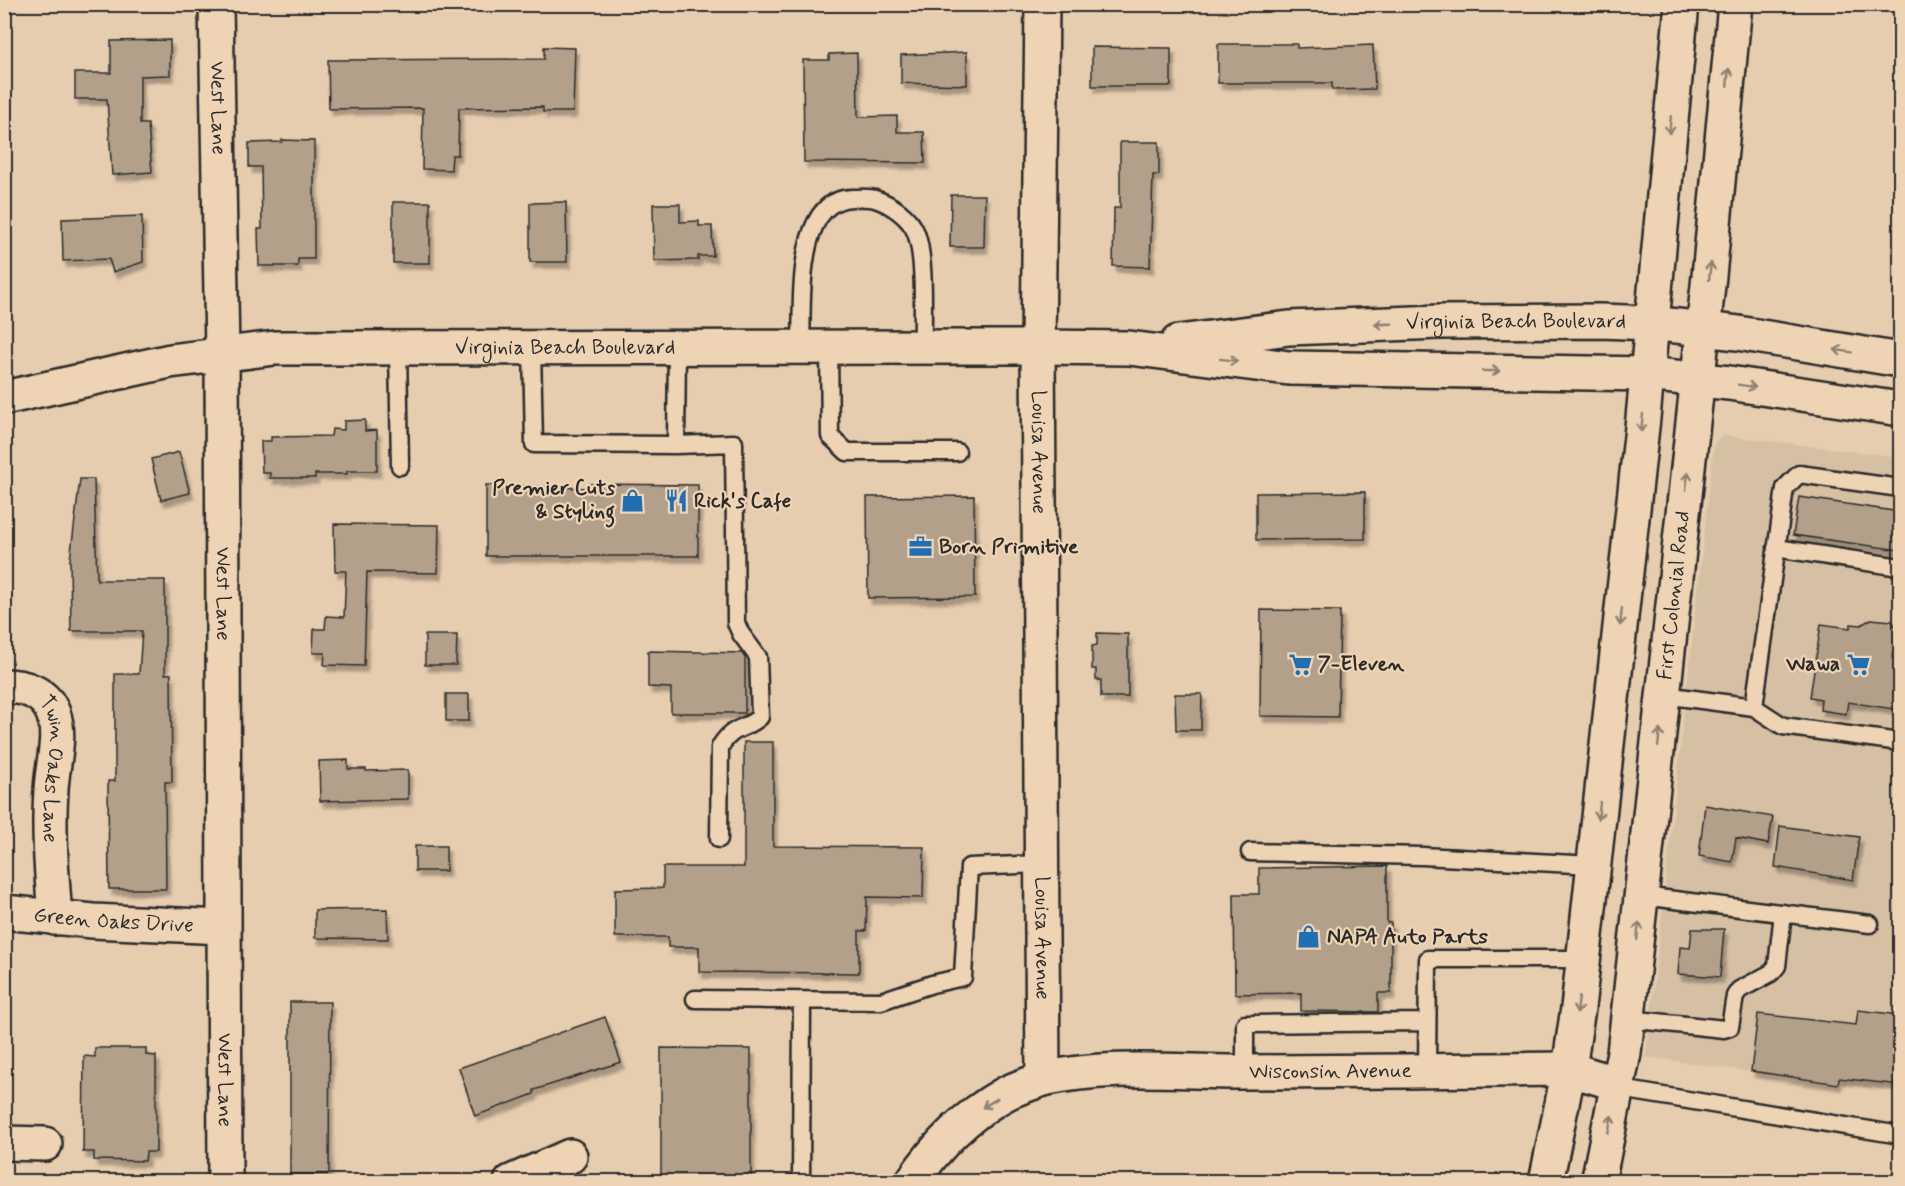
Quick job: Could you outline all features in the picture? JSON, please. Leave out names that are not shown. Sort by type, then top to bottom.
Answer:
[{"type":"main road","name":"West Lane","points":[[216,4],[222,353],[225,1182]]},
{"type":"main road","name":"Louisa Avenue","points":[[1042,4],[1038,347],[1043,1079]]},
{"type":"main road","points":[[1546,1182],[1569,1069],[1578,1008],[1647,374],[1682,4]]},
{"type":"main road","name":"First Colonial Road","points":[[1598,1182],[1618,1084],[1628,1019],[1704,329],[1735,4]]},
{"type":"main road","name":"Virginia Beach Boulevard","points":[[1129,348],[1308,327],[1500,321],[1601,321],[1652,323],[1704,329],[1900,360]]},
{"type":"main road","name":"Virginia Beach Boulevard","points":[[4,398],[170,361],[275,348],[1038,347],[1129,348],[1289,368],[1647,374],[1900,409]]},
{"type":"main road","name":"Twin Oaks Lane","points":[[4,686],[28,688],[43,697],[52,710],[57,726],[51,790],[50,854],[55,918]]},
{"type":"main road","name":"Green Oaks Drive","points":[[4,912],[55,918],[223,927]]},
{"type":"main road","name":"Wisconsin Avenue","points":[[912,1182],[926,1161],[954,1130],[980,1109],[1005,1094],[1043,1079],[1070,1073],[1111,1070],[1245,1072],[1569,1069],[1618,1084]]},
{"type":"main road","points":[[4,1143],[45,1144]]},
{"type":"main road","points":[[511,1182],[570,1156]]},
{"type":"lane","points":[[923,347],[921,253],[915,231],[897,209],[873,198],[841,198],[819,215],[806,248],[815,346],[830,436],[847,452],[957,452]]},
{"type":"lane","points":[[398,347],[400,466]]},
{"type":"lane","points":[[532,347],[534,444],[734,443],[736,623],[758,657],[760,717],[752,724],[727,735],[720,747],[719,839]]},
{"type":"lane","points":[[676,445],[677,347]]},
{"type":"lane","points":[[1754,707],[1785,488],[1799,474],[1900,488]]},
{"type":"lane","points":[[1776,548],[1900,567]]},
{"type":"lane","points":[[1664,695],[1754,707],[1783,726],[1900,742]]},
{"type":"lane","points":[[1250,852],[1422,856],[1593,865]]},
{"type":"lane","points":[[696,999],[882,1001],[963,976],[969,867],[1041,864]]},
{"type":"lane","points":[[1642,896],[1870,924]]},
{"type":"lane","points":[[1628,1019],[1724,1029],[1730,1027],[1739,990],[1771,973],[1777,966],[1783,913]]},
{"type":"lane","points":[[1427,1070],[1428,959],[1583,959]]},
{"type":"lane","points":[[801,1182],[802,1000]]},
{"type":"lane","points":[[1245,1072],[1245,1024],[1427,1022]]},
{"type":"lane","points":[[1618,1084],[1633,1091],[1900,1135]]},
{"type":"shaded area","points":[[1722,435],[1900,457],[1900,1092],[1646,1057],[1714,444]]},
{"type":"building","points":[[170,40],[170,75],[140,76],[140,124],[148,124],[152,172],[112,175],[107,99],[75,99],[75,73],[111,73],[111,41]]},
{"type":"building","points":[[1218,44],[1297,44],[1297,48],[1373,45],[1375,89],[1332,90],[1332,83],[1218,83]]},
{"type":"building","points":[[544,47],[575,48],[573,112],[543,112],[543,107],[459,108],[458,155],[452,155],[451,170],[422,169],[423,108],[329,109],[328,60],[544,59]]},
{"type":"building","points":[[1092,47],[1171,48],[1171,86],[1092,86]]},
{"type":"building","points":[[967,52],[967,85],[901,83],[901,55]]},
{"type":"building","points":[[857,53],[858,117],[897,116],[897,132],[924,132],[925,163],[804,162],[803,60],[829,60],[829,54]]},
{"type":"building","points":[[282,140],[314,141],[314,259],[298,259],[298,266],[259,266],[258,229],[262,229],[261,167],[249,167],[249,143],[282,142]]},
{"type":"building","points":[[1120,142],[1159,142],[1159,175],[1153,175],[1150,267],[1113,266],[1114,208],[1120,208]]},
{"type":"building","points":[[951,195],[985,195],[984,247],[950,247]]},
{"type":"building","points":[[393,202],[430,202],[430,263],[393,263]]},
{"type":"building","points":[[566,202],[567,262],[530,262],[530,203]]},
{"type":"building","points":[[653,204],[680,204],[680,222],[699,221],[699,226],[712,226],[713,256],[698,256],[698,260],[654,261]]},
{"type":"building","points":[[142,216],[143,262],[113,272],[109,259],[63,261],[62,219]]},
{"type":"building","points":[[365,420],[365,431],[377,430],[377,471],[315,474],[315,478],[270,478],[270,473],[262,473],[261,441],[271,441],[271,437],[331,436],[332,429],[344,430],[344,421]]},
{"type":"building","points":[[179,452],[190,493],[161,500],[151,459]]},
{"type":"building","points":[[80,479],[94,479],[97,580],[165,580],[165,674],[171,674],[172,782],[165,782],[166,889],[109,889],[108,781],[115,781],[115,674],[139,674],[142,631],[71,631],[70,560]]},
{"type":"building","points":[[589,484],[698,485],[698,556],[486,556],[486,485],[589,488]]},
{"type":"building","points":[[1365,492],[1365,539],[1256,540],[1256,493]]},
{"type":"building","name":"Born Primitive","points":[[974,496],[975,597],[868,598],[867,497]]},
{"type":"building","points":[[1799,497],[1900,512],[1900,550],[1793,535]]},
{"type":"building","points":[[334,524],[439,525],[438,573],[367,572],[364,666],[324,665],[325,653],[313,653],[314,629],[325,629],[326,616],[344,617],[346,571],[335,571]]},
{"type":"building","name":"7-Eleven","points":[[1261,610],[1340,611],[1338,717],[1260,716]]},
{"type":"building","name":"Wawa","points":[[1871,619],[1892,621],[1900,633],[1900,710],[1848,702],[1846,714],[1820,710],[1821,699],[1810,697],[1821,624],[1850,628],[1851,624],[1861,625]]},
{"type":"building","points":[[1097,633],[1128,634],[1128,697],[1101,697],[1101,680],[1096,680],[1096,669],[1092,669],[1092,646],[1097,645]]},
{"type":"building","points":[[425,635],[457,635],[456,665],[425,665]]},
{"type":"building","points":[[648,651],[742,653],[745,658],[745,713],[671,713],[671,688],[648,687]]},
{"type":"building","points":[[446,694],[469,694],[469,721],[446,721]]},
{"type":"building","points":[[1175,694],[1202,694],[1201,730],[1176,730]]},
{"type":"building","points":[[744,742],[773,742],[773,846],[924,847],[923,898],[867,897],[866,931],[859,931],[859,973],[699,972],[699,947],[668,947],[668,937],[615,937],[615,889],[663,888],[663,867],[744,867]]},
{"type":"building","points":[[348,760],[348,769],[408,770],[408,799],[320,801],[319,761]]},
{"type":"building","points":[[1705,805],[1773,817],[1768,844],[1736,838],[1732,862],[1699,856]]},
{"type":"building","points":[[1780,826],[1859,837],[1853,880],[1775,867]]},
{"type":"building","points":[[415,846],[446,846],[446,871],[415,871]]},
{"type":"building","points":[[1387,866],[1387,923],[1391,923],[1391,993],[1378,993],[1378,1012],[1301,1011],[1301,993],[1235,994],[1234,894],[1259,894],[1259,868]]},
{"type":"building","points":[[387,909],[388,939],[315,938],[315,910]]},
{"type":"building","points":[[1692,929],[1724,929],[1720,977],[1678,974],[1680,947],[1690,948]]},
{"type":"building","points":[[290,1002],[330,1002],[329,1174],[290,1174]]},
{"type":"building","points":[[1858,1010],[1900,1015],[1900,1085],[1839,1078],[1838,1084],[1751,1071],[1758,1014],[1856,1025]]},
{"type":"building","points":[[605,1017],[621,1062],[534,1090],[534,1094],[475,1116],[459,1068]]},
{"type":"building","points":[[95,1048],[146,1048],[146,1055],[156,1056],[156,1152],[146,1152],[145,1161],[94,1160],[94,1152],[83,1152],[84,1056],[95,1057]]},
{"type":"building","points":[[661,1048],[751,1049],[751,1182],[661,1182]]},
{"type":"place","name":"Premier Cuts & Styling","points":[[633,500]]},
{"type":"place","name":"Rick's Cafe","points":[[676,501]]},
{"type":"place","name":"Born Primitive","points":[[921,547]]},
{"type":"place","name":"7-Eleven","points":[[1300,664]]},
{"type":"place","name":"Wawa","points":[[1858,664]]},
{"type":"place","name":"NAPA Auto Parts","points":[[1309,937]]}]
